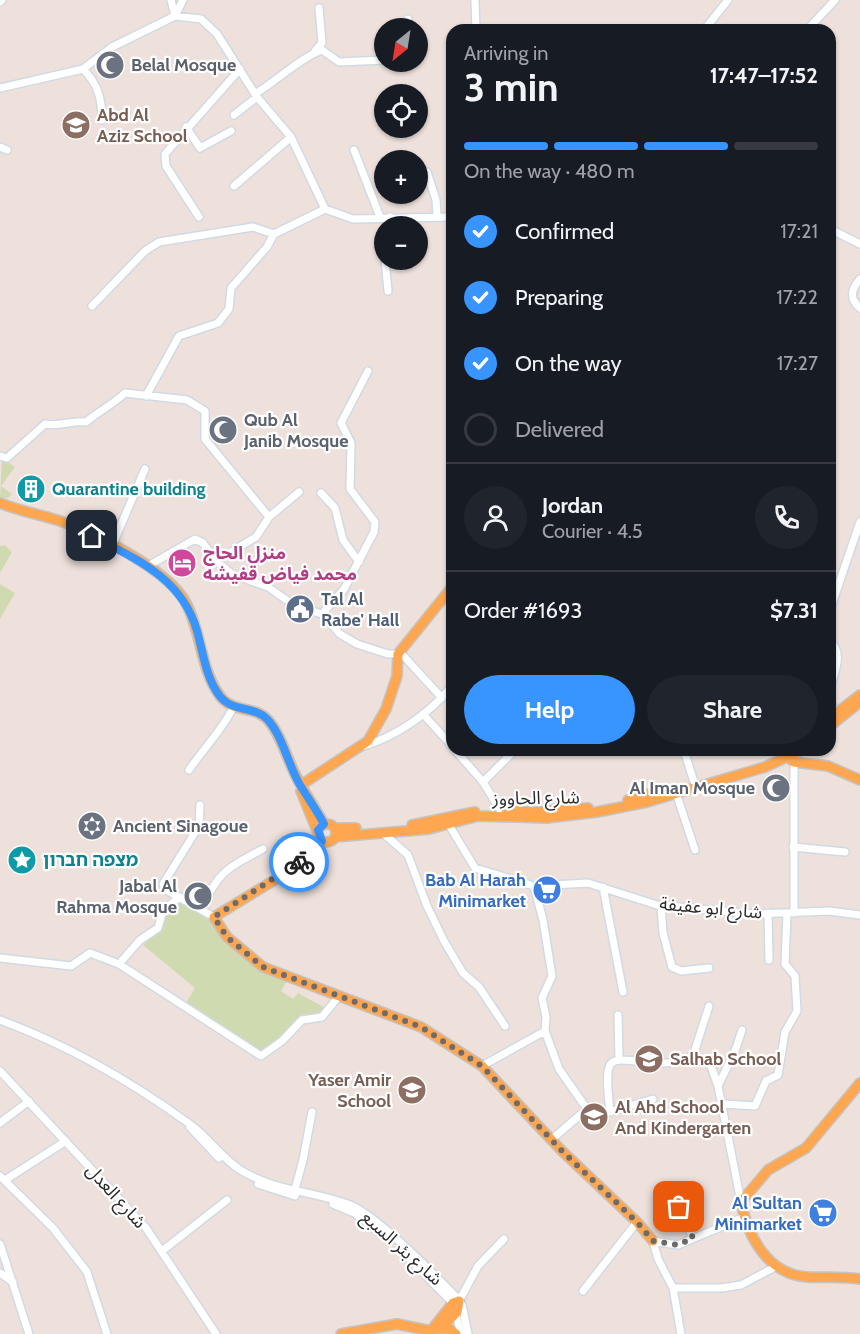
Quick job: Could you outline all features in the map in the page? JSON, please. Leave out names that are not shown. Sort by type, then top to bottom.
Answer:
[{"type":"main road","points":[[0,503],[58,521],[112,546],[148,566],[167,580],[185,602],[195,624],[211,682],[226,703],[233,708],[254,711],[269,721],[301,785],[324,824],[335,832],[395,827],[479,810],[534,812],[588,808],[790,756],[828,766],[860,780]]},
{"type":"main road","points":[[301,785],[362,747],[373,735],[386,709],[397,676],[399,653],[446,594]]},
{"type":"main road","points":[[836,713],[860,695]]},
{"type":"main road","points":[[836,721],[860,702]]},
{"type":"main road","name":"شارع الحاووز","points":[[335,832],[383,832],[449,825],[493,815],[526,818],[574,816],[647,802],[790,756]]},
{"type":"main road","points":[[301,785],[301,795],[320,837],[331,841],[335,832]]},
{"type":"main road","points":[[324,824],[320,837],[281,876],[214,917],[227,937],[263,967],[421,1027],[482,1066],[637,1222],[653,1241]]},
{"type":"main road","points":[[860,1083],[857,1090],[806,1148],[768,1170],[741,1202],[744,1217],[758,1248],[777,1266],[808,1277],[840,1275],[860,1279]]},
{"type":"main road","points":[[432,1331],[456,1306]]},
{"type":"main road","points":[[341,1334],[397,1324],[432,1331],[449,1329],[459,1334]]},
{"type":"street","points":[[171,0],[175,16]]},
{"type":"street","points":[[175,16],[183,0]]},
{"type":"street","points":[[475,0],[476,24]]},
{"type":"street","points":[[709,24],[728,0]]},
{"type":"street","points":[[813,24],[835,0]]},
{"type":"street","points":[[234,115],[256,95],[314,53],[322,43],[320,8]]},
{"type":"street","points":[[0,88],[83,69],[112,47],[175,16],[201,19],[217,34],[256,95],[291,137],[325,209],[353,219],[374,217]]},
{"type":"street","points":[[314,53],[322,50],[339,62],[374,60]]},
{"type":"street","points":[[83,69],[97,87],[102,105],[102,120]]},
{"type":"street","points":[[199,217],[164,161],[167,149],[240,69]]},
{"type":"street","points":[[186,127],[200,148],[231,131]]},
{"type":"street","points":[[234,186],[291,137]]},
{"type":"street","points":[[354,150],[380,216]]},
{"type":"street","points":[[428,175],[436,200],[437,216]]},
{"type":"street","points":[[146,396],[179,336],[218,323],[230,309],[231,288],[267,247],[274,234],[325,209]]},
{"type":"street","points":[[428,216],[446,217]]},
{"type":"street","points":[[92,306],[145,251],[159,242],[253,227],[274,234]]},
{"type":"street","points":[[836,232],[860,244]]},
{"type":"street","points":[[386,270],[387,291]]},
{"type":"street","points":[[860,279],[854,285],[852,295],[854,303],[860,308]]},
{"type":"street","points":[[322,614],[344,589],[374,532],[375,522],[350,489],[351,443],[341,423],[368,371]]},
{"type":"street","points":[[1,456],[7,458],[45,424],[57,427],[72,420],[86,422],[98,412],[109,409],[125,393],[187,400],[205,411],[205,439],[269,517]]},
{"type":"street","points":[[112,546],[146,469]]},
{"type":"street","points":[[216,561],[256,537],[269,517],[299,492]]},
{"type":"street","points":[[321,493],[336,511],[343,540],[359,562]]},
{"type":"street","points":[[836,592],[860,522]]},
{"type":"street","points":[[148,566],[195,539],[203,543],[216,561],[232,574],[268,587],[295,606],[322,614],[340,634],[357,644],[388,654],[399,653],[442,698]]},
{"type":"street","points":[[836,648],[838,657],[836,666]]},
{"type":"street","points":[[362,747],[387,739],[423,714],[446,693]]},
{"type":"street","points":[[189,770],[210,739],[223,727],[233,708]]},
{"type":"street","points":[[423,714],[446,739]]},
{"type":"street","points":[[460,756],[483,782],[500,810]]},
{"type":"street","points":[[483,782],[509,756]]},
{"type":"street","points":[[686,756],[694,782]]},
{"type":"street","points":[[723,1104],[755,1106],[766,1081],[777,1076],[785,1032],[797,1011],[795,976],[785,964],[791,914],[793,847],[790,756]]},
{"type":"street","points":[[676,793],[694,850]]},
{"type":"street","points":[[200,805],[199,826],[163,884],[166,890],[214,917]]},
{"type":"street","name":"شارع ابو عفيفة","points":[[449,825],[475,868],[534,886],[588,883],[661,906],[791,914],[829,911],[860,915]]},
{"type":"street","points":[[383,832],[408,855],[427,906],[444,941],[463,973],[479,987],[505,1026]]},
{"type":"street","points":[[793,847],[845,852]]},
{"type":"street","points":[[201,909],[214,881],[235,863],[263,849]]},
{"type":"street","points":[[534,886],[543,920],[552,976],[551,984],[542,998],[546,1017],[545,1031],[559,1069],[587,1109],[610,1112],[653,1099]]},
{"type":"street","points":[[603,887],[623,992]]},
{"type":"street","points":[[119,963],[140,940],[158,928],[163,910],[180,897]]},
{"type":"street","points":[[661,906],[663,933],[672,967],[681,971],[709,968]]},
{"type":"street","points":[[768,913],[769,960]]},
{"type":"street","points":[[0,958],[62,967],[71,966],[90,953],[119,963],[261,1056],[282,1041],[302,1020],[322,1017],[339,996]]},
{"type":"street","points":[[693,1056],[709,1006]]},
{"type":"street","points":[[618,1015],[619,1058]]},
{"type":"street","name":"شارع بئر السبع","points":[[0,1020],[45,1037],[103,1067],[187,1122],[201,1140],[236,1172],[265,1188],[348,1204],[362,1211],[456,1306]]},
{"type":"street","points":[[718,1086],[742,1030]]},
{"type":"street","points":[[482,1066],[545,1031]]},
{"type":"street","points":[[610,1112],[606,1074],[610,1064],[619,1058],[667,1063],[693,1056],[711,1066],[723,1104],[741,1202]]},
{"type":"street","name":"شارع العدل","points":[[0,1071],[146,1228],[216,1334]]},
{"type":"street","points":[[0,1123],[29,1101]]},
{"type":"street","points":[[552,1139],[587,1109]]},
{"type":"street","points":[[294,1194],[312,1112]]},
{"type":"street","points":[[66,1141],[2,1178],[53,1228],[87,1272],[107,1334]]},
{"type":"street","points":[[162,1251],[226,1200]]},
{"type":"street","points":[[679,1207],[693,1238]]},
{"type":"street","points":[[681,1334],[673,1288],[658,1259],[653,1241],[678,1245],[744,1217]]},
{"type":"street","points":[[583,1291],[637,1222]]},
{"type":"street","points":[[459,1334],[456,1306],[478,1266],[504,1239]]},
{"type":"street","points":[[0,1244],[29,1334]]},
{"type":"street","points":[[673,1288],[721,1288],[741,1285],[777,1266]]},
{"type":"street","points":[[0,1273],[13,1282]]},
{"type":"street","points":[[456,1306],[468,1334]]},
{"type":"green space","points":[[2,458],[15,467],[1,486],[12,494],[8,498],[0,498]]},
{"type":"green space","points":[[5,545],[12,552],[0,573],[0,546]]},
{"type":"green space","points":[[0,584],[15,593],[0,619]]},
{"type":"green space","points":[[181,902],[213,923],[255,966],[287,981],[281,991],[293,999],[298,993],[327,1009],[299,1019],[273,1045],[262,1051],[252,1048],[186,1003],[195,988],[143,945],[163,925],[166,911]]},
{"type":"way so far","points":[[299,862],[281,876],[214,917],[227,937],[263,967],[308,982],[421,1027],[482,1066],[562,1151],[614,1199],[653,1241],[666,1245],[678,1245],[693,1238],[679,1207]]},
{"type":"place","name":"Belal Mosque","points":[[110,65]]},
{"type":"place","name":"Abd Al Aziz School","points":[[76,125]]},
{"type":"place","name":"Qub Al Janib Mosque","points":[[223,430]]},
{"type":"place","name":"Quarantine building","points":[[31,489]]},
{"type":"place","name":"منزل الحاج محمد فياض قفيشه","points":[[182,563]]},
{"type":"place","name":"Tal Al Rabe' Hall","points":[[300,609]]},
{"type":"place","name":"Al Iman Mosque","points":[[776,788]]},
{"type":"place","name":"Ancient Sinagoue","points":[[92,826]]},
{"type":"place","name":"מצפה חברון","points":[[22,860]]},
{"type":"place","name":"Bab Al Harah Minimarket","points":[[547,890]]},
{"type":"place","name":"Jabal Al Rahma Mosque","points":[[198,896]]},
{"type":"place","name":"Salhab School","points":[[649,1059]]},
{"type":"place","name":"Yaser Amir School","points":[[412,1090]]},
{"type":"place","name":"Al Ahd School And Kindergarten","points":[[594,1117]]},
{"type":"place","name":"Al Sultan Minimarket","points":[[823,1213]]},
{"type":"route","points":[[92,536],[148,566],[167,580],[185,602],[195,624],[211,682],[218,694],[233,708],[254,711],[269,721],[301,785],[324,824],[318,830],[318,836],[322,841],[315,850],[299,862]]}]
